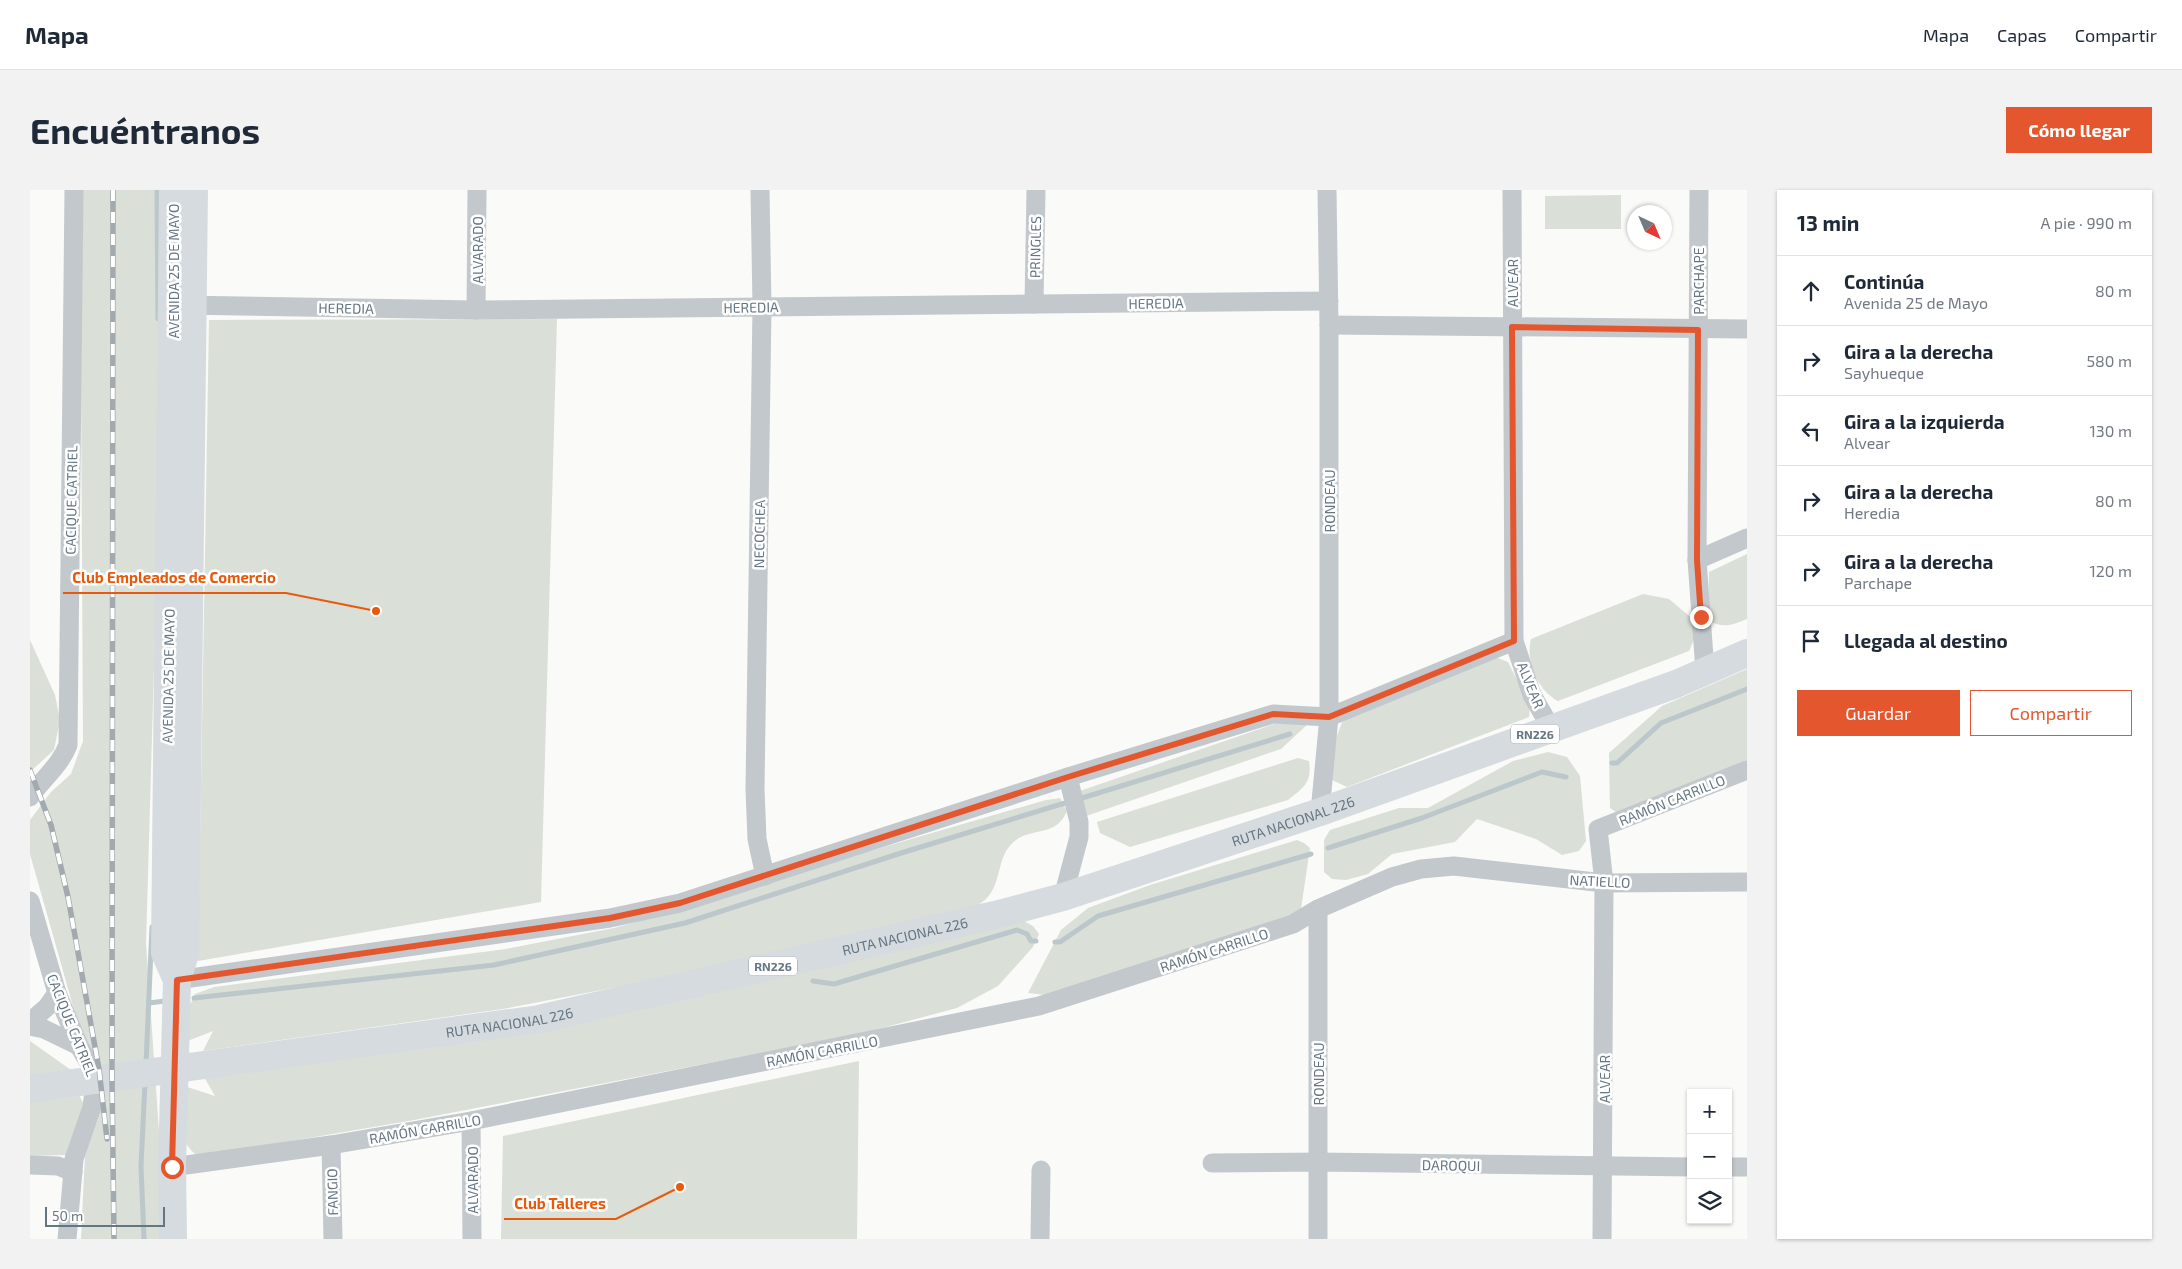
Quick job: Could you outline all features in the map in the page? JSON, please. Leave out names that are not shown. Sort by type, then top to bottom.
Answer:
[{"type":"main road","name":"AVENIDA 25 DE MAYO","points":[[173,190],[183,305],[184,954],[177,980],[172,1167],[173,1239]]},
{"type":"main road","name":"AVENIDA 25 DE MAYO","points":[[183,305],[194,190]]},
{"type":"main road","name":"RUTA NACIONAL 226","points":[[30,1089],[539,1019],[1063,897],[1320,812],[1676,684],[1747,653]]},
{"type":"street","name":"CACIQUE CATRIEL","points":[[30,798],[36,788],[63,757],[68,745],[74,190]]},
{"type":"street","name":"ALVARADO","points":[[476,310],[477,190]]},
{"type":"street","name":"NECOCHEA","points":[[760,190],[762,307],[755,789],[757,839],[765,876]]},
{"type":"street","name":"PRINGLES","points":[[1034,304],[1036,190]]},
{"type":"street","name":"RONDEAU","points":[[1320,812],[1329,717],[1329,301],[1327,190]]},
{"type":"street","name":"ALVEAR","points":[[1512,190],[1514,641],[1532,695],[1551,728]]},
{"type":"street","name":"PARCHAPE","points":[[1699,190],[1697,560],[1705,671]]},
{"type":"street","name":"HEREDIA","points":[[183,305],[476,310],[1329,301]]},
{"type":"street","points":[[1329,325],[1747,329]]},
{"type":"street","points":[[1697,560],[1747,538]]},
{"type":"street","points":[[177,980],[610,918],[680,903],[1068,777],[1273,714],[1329,717],[1514,641]]},
{"type":"street","name":"RAMÓN CARRILLO","points":[[1598,829],[1747,770]]},
{"type":"street","points":[[1063,897],[1080,837],[1080,822],[1068,777]]},
{"type":"street","name":"ALVEAR","points":[[1598,829],[1604,883],[1604,1168],[1602,1239]]},
{"type":"street","name":"RAMÓN CARRILLO","points":[[172,1167],[332,1145],[471,1121],[1039,1006],[1293,924],[1318,909],[1392,877],[1421,869],[1454,866]]},
{"type":"street","name":"NATIELLO","points":[[1454,866],[1604,883],[1747,882]]},
{"type":"street","name":"CACIQUE CATRIEL","points":[[30,901],[57,993],[79,1046],[91,1066],[95,1083],[92,1107],[78,1144],[73,1172],[67,1239]]},
{"type":"street","name":"RONDEAU","points":[[1318,909],[1318,1239]]},
{"type":"street","points":[[30,1022],[47,1007],[57,993]]},
{"type":"street","points":[[30,1026],[44,1029],[79,1046]]},
{"type":"street","name":"ALVARADO","points":[[471,1121],[472,1239]]},
{"type":"street","name":"FANGIO","points":[[332,1145],[332,1239]]},
{"type":"street","name":"DAROQUI","points":[[1212,1163],[1318,1162],[1604,1168],[1687,1167]]},
{"type":"street","points":[[30,1165],[58,1166],[73,1172]]},
{"type":"street","points":[[1732,1167],[1747,1167]]},
{"type":"street","points":[[1040,1239],[1041,1170]]},
{"type":"shaded area","points":[[80,190],[164,190],[157,562],[146,944],[162,1175],[164,1239],[81,1239],[85,1155],[100,1113],[80,1031],[30,854],[30,820],[51,792],[71,774],[83,741]]},
{"type":"shaded area","points":[[1621,195],[1621,229],[1545,229],[1545,196]]},
{"type":"shaded area","points":[[557,319],[541,902],[198,961],[209,320]]},
{"type":"shaded area","points":[[1747,554],[1747,619],[1728,625],[1713,623],[1708,620],[1709,572]]},
{"type":"shaded area","points":[[1643,594],[1669,599],[1695,621],[1696,635],[1689,651],[1558,701],[1551,696],[1539,683],[1532,666],[1530,657],[1531,639]]},
{"type":"shaded area","points":[[30,640],[55,695],[60,720],[54,750],[30,772]]},
{"type":"shaded area","points":[[1490,655],[1508,662],[1530,706],[1529,717],[1347,787],[1332,780],[1335,741],[1344,717]]},
{"type":"shaded area","points":[[1747,669],[1747,764],[1619,814],[1610,808],[1609,753],[1662,706]]},
{"type":"shaded area","points":[[1309,723],[1281,749],[1086,816],[1077,792],[1274,724]]},
{"type":"shaded area","points":[[1548,752],[1567,757],[1580,776],[1586,841],[1579,851],[1562,855],[1536,839],[1477,819],[1455,842],[1392,854],[1368,874],[1346,880],[1332,879],[1324,872],[1324,840],[1330,830],[1399,808],[1428,808],[1513,761]]},
{"type":"shaded area","points":[[1298,758],[1309,761],[1308,780],[1288,800],[1130,847],[1100,833],[1097,822]]},
{"type":"shaded area","points":[[1060,798],[1067,811],[1057,825],[1016,840],[1006,852],[994,888],[988,897],[965,912],[721,967],[503,1009],[203,1051],[213,1031],[185,1042],[189,1007],[195,994],[214,987],[506,949],[614,928],[726,897],[856,855],[1046,800]]},
{"type":"shaded area","points":[[1297,840],[1310,848],[1301,909],[1288,922],[1045,995],[1028,993],[1061,930],[1088,908],[1150,885]]},
{"type":"shaded area","points":[[1024,921],[1033,926],[1039,934],[1033,947],[998,986],[957,1008],[860,1034],[414,1120],[199,1157],[191,1150],[182,1133],[180,1124],[181,1085],[215,1096],[204,1077]]},
{"type":"shaded area","points":[[30,1041],[71,1070],[30,1076]]},
{"type":"shaded area","points":[[859,1061],[857,1239],[501,1239],[503,1136]]},
{"type":"shaded area","points":[[79,1095],[84,1105],[66,1155],[30,1156],[30,1102]]},
{"type":"waterway","points":[[157,190],[158,319]]},
{"type":"waterway","points":[[1612,763],[1617,763],[1661,723],[1747,689]]},
{"type":"waterway","points":[[1082,798],[1290,734]]},
{"type":"waterway","points":[[1328,848],[1422,818],[1542,772],[1566,777]]},
{"type":"waterway","points":[[194,998],[494,965],[685,923],[898,854],[1065,803]]},
{"type":"waterway","points":[[1055,942],[1060,942],[1098,916],[1311,854]]},
{"type":"waterway","points":[[146,1064],[152,927]]},
{"type":"waterway","points":[[813,981],[834,984],[1017,930],[1027,934],[1031,941],[1036,941]]},
{"type":"waterway","points":[[149,1003],[165,1001]]},
{"type":"waterway","points":[[144,1239],[141,1166],[145,1082]]},
{"type":"railway","points":[[113,190],[112,1077],[114,1239]]},
{"type":"railway","points":[[30,770],[51,825],[68,897],[99,1069],[107,1139]]},
{"type":"place","name":"Club Empleados de Comercio","points":[[376,611]]},
{"type":"place","name":"Club Talleres","points":[[680,1187]]},
{"type":"route","points":[[172,1167],[177,980],[610,918],[680,903],[1068,777],[1273,714],[1329,717],[1514,641],[1512,327],[1698,330],[1697,560],[1701,617]]}]
